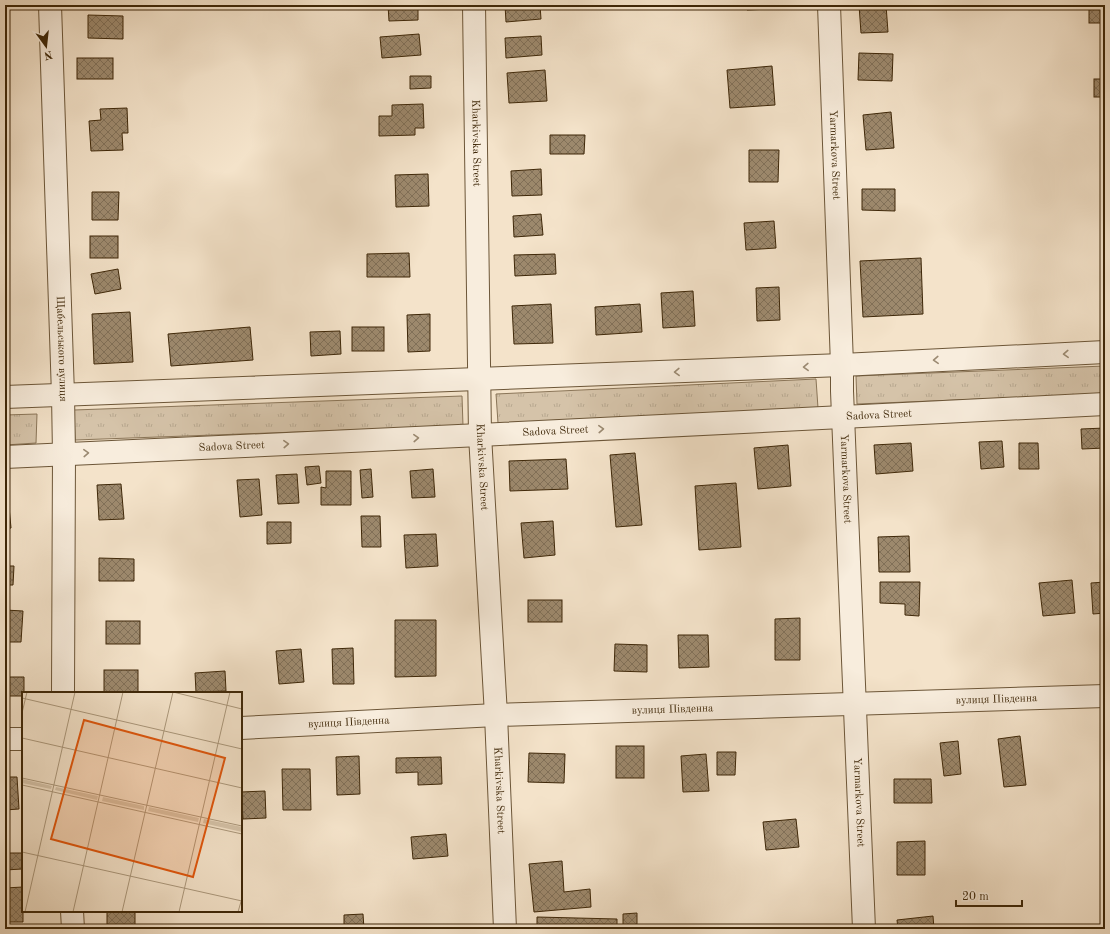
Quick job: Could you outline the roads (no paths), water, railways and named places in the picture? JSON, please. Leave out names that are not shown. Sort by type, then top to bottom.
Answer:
[{"type":"street","name":"Щабельського вулиця","points":[[50,5],[63,395],[63,692]]},
{"type":"street","name":"Kharkivska Street","points":[[474,5],[480,435],[496,715],[505,929]]},
{"type":"street","name":"Yarmarkova Street","points":[[829,5],[842,392],[864,929]]},
{"type":"street","points":[[5,398],[842,366],[1105,352]]},
{"type":"street","name":"Sadova Street","points":[[5,457],[1105,404]]},
{"type":"street","name":"вулиця Південна","points":[[242,728],[496,715],[1105,696]]},
{"type":"street","points":[[5,739],[22,739]]},
{"type":"street","points":[[72,912],[73,929]]}]
